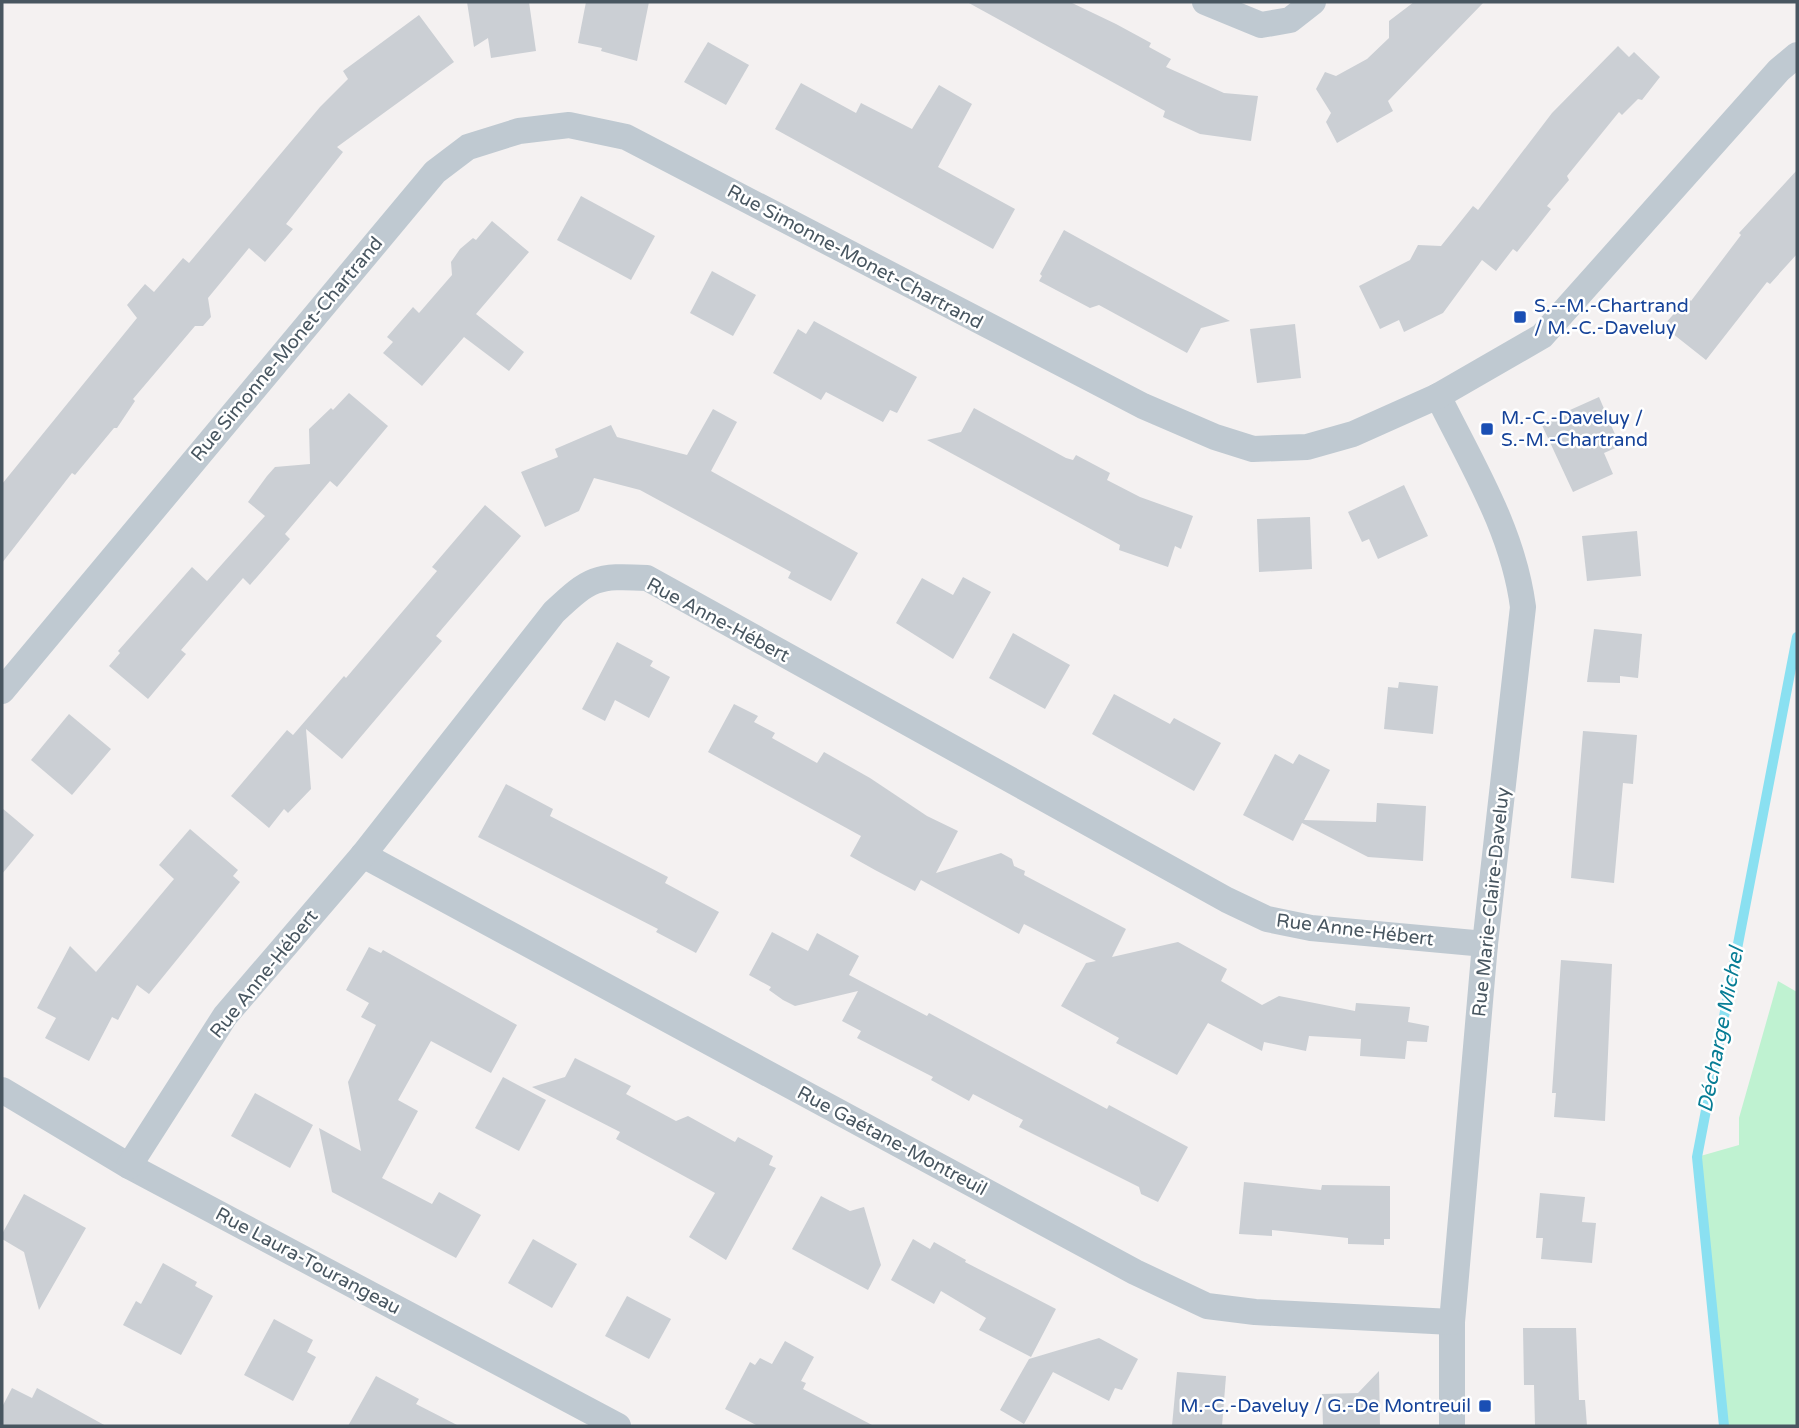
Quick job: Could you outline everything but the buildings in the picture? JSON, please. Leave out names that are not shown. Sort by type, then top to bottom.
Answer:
[{"type":"street","points":[[1205,2],[1261,25],[1290,20],[1313,2]]},
{"type":"street","name":"Rue Simonne-Monet-Chartrand","points":[[2,691],[435,172],[468,147],[519,131],[569,125],[626,137],[1143,406],[1215,437],[1253,449],[1307,447],[1353,434],[1438,396],[1542,336],[1779,70],[1797,55]]},
{"type":"street","name":"Rue Marie-Claire-Daveluy","points":[[1438,396],[1507,534],[1519,576],[1523,607],[1485,944],[1452,1322],[1452,1426]]},
{"type":"street","name":"Rue Anne-Hébert","points":[[129,1166],[225,1016],[363,855],[554,612],[583,584],[616,576],[647,578],[1227,900],[1267,919],[1311,928],[1485,944]]},
{"type":"street","name":"Rue Gaétane-Montreuil","points":[[363,855],[1135,1272],[1207,1306],[1255,1312],[1452,1322]]},
{"type":"street","name":"Rue Laura-Tourangeau","points":[[2,1090],[129,1166],[618,1426]]},
{"type":"green space","points":[[1778,981],[1797,992],[1797,1426],[1725,1426],[1724,1395],[1697,1157],[1739,1145],[1739,1118]]},
{"type":"waterway","name":"Décharge Michel","points":[[1724,1426],[1697,1157],[1797,637]]},
{"type":"place","name":"S.--M.-Chartrand / M.-C.-Daveluy","points":[[1520,317]]},
{"type":"place","name":"M.-C.-Daveluy / S.-M.-Chartrand","points":[[1487,429]]},
{"type":"place","name":"M.-C.-Daveluy / G.-De Montreuil","points":[[1485,1406]]}]
